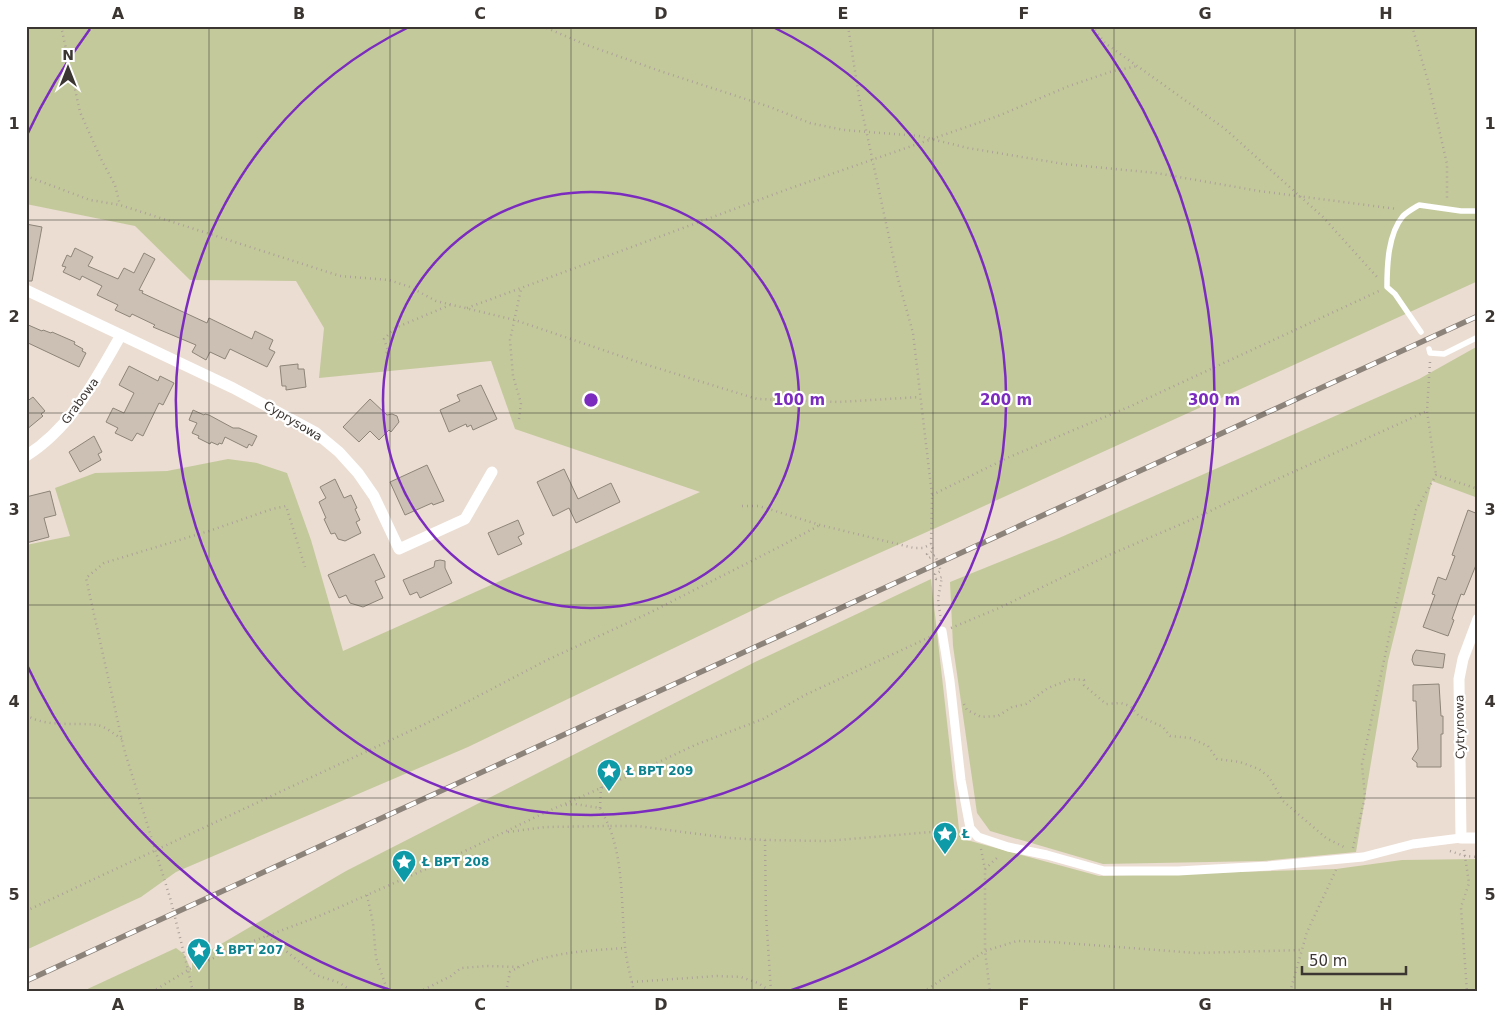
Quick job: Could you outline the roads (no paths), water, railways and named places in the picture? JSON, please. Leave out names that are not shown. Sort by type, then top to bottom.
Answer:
[{"type":"street","name":"Cyprysowa","points":[[26,290],[261,402],[315,432],[339,452],[358,473],[374,496],[399,549],[465,518],[492,472]]},
{"type":"street","name":"Grabowa","points":[[26,456],[38,448],[71,416],[92,386],[121,335]]},
{"type":"street","name":"Cytrynowa","points":[[1461,838],[1459,679],[1463,659],[1478,619]]},
{"type":"street","points":[[942,631],[950,681],[961,780],[970,828],[978,837],[1008,847],[1047,855],[1104,872],[1241,867],[1343,859],[1363,857],[1413,844],[1461,838],[1478,838]]},
{"type":"lane","points":[[1421,332],[1395,294],[1387,287],[1390,241],[1403,216],[1419,205],[1461,211],[1478,210]]},
{"type":"lane","points":[[1430,351],[1444,354],[1478,337]]},
{"type":"railway","points":[[26,981],[1478,316]]},
{"type":"place","name":"Ł BPT 209","points":[[609,792]]},
{"type":"place","name":"Ł","points":[[945,855]]},
{"type":"place","name":"Ł BPT 208","points":[[404,883]]},
{"type":"place","name":"Ł BPT 207","points":[[199,971]]}]
